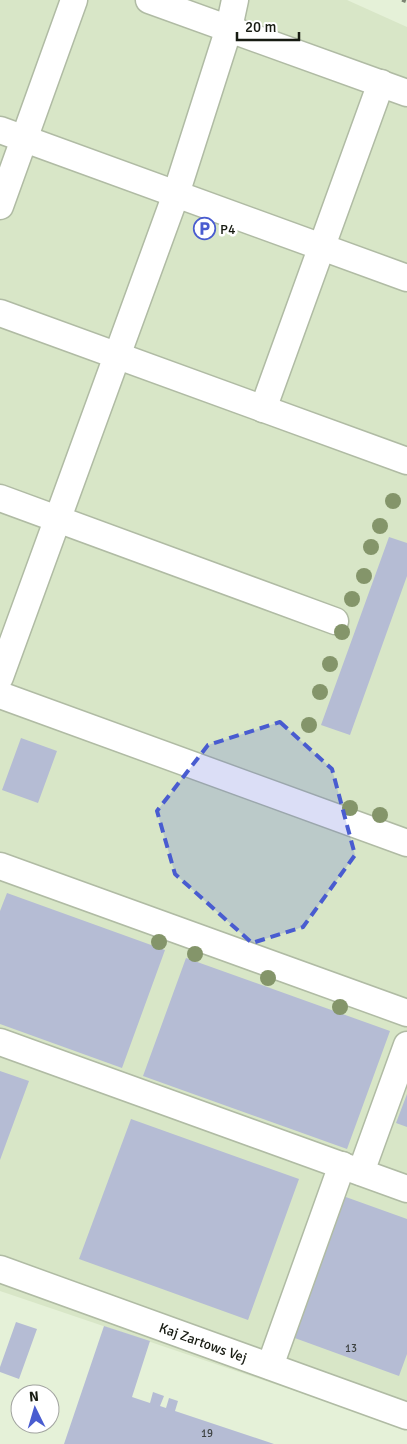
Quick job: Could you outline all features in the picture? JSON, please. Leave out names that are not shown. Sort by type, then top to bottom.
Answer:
[{"type":"lane","points":[[0,206],[74,0]]},
{"type":"lane","points":[[149,0],[407,93]]},
{"type":"lane","points":[[0,677],[176,194],[229,28],[236,0]]},
{"type":"lane","points":[[229,28],[248,0]]},
{"type":"lane","points":[[263,409],[381,84]]},
{"type":"lane","points":[[0,130],[407,278]]},
{"type":"lane","points":[[0,313],[407,462]]},
{"type":"lane","points":[[0,498],[335,621]]},
{"type":"lane","points":[[0,695],[407,843]]},
{"type":"lane","points":[[0,866],[407,1013]]},
{"type":"lane","points":[[0,1042],[407,1189]]},
{"type":"lane","points":[[270,1366],[351,1169],[407,1045]]},
{"type":"lane","name":"Kaj Zartows Vej","points":[[0,1269],[407,1416]]},
{"type":"path","points":[[402,0],[407,2]]},
{"type":"highlighted area","points":[[280,722],[332,769],[355,855],[303,927],[252,943],[175,874],[157,811],[208,745]]},
{"type":"shaded area","points":[[0,0],[347,0],[407,27],[407,1429],[0,1291]]},
{"type":"building","points":[[389,537],[407,543],[407,576],[350,735],[321,725]]},
{"type":"building","points":[[21,738],[57,751],[38,803],[2,790]]},
{"type":"building","points":[[7,893],[165,950],[122,1068],[0,1024],[0,911]]},
{"type":"building","points":[[186,958],[390,1031],[347,1149],[143,1076]]},
{"type":"building","points":[[0,1071],[29,1081],[0,1160]]},
{"type":"building","points":[[407,1094],[407,1127],[396,1123]]},
{"type":"building","points":[[131,1119],[299,1179],[248,1320],[79,1259]]},
{"type":"building","points":[[343,1196],[407,1219],[407,1354],[399,1376],[292,1337]]},
{"type":"building","points":[[16,1322],[37,1329],[19,1379],[0,1372],[0,1367]]},
{"type":"building","points":[[104,1326],[150,1341],[132,1397],[150,1403],[153,1392],[164,1396],[160,1406],[166,1408],[169,1398],[178,1401],[175,1411],[274,1444],[64,1444]]},
{"type":"place","name":"P4","points":[[204,229]]}]
